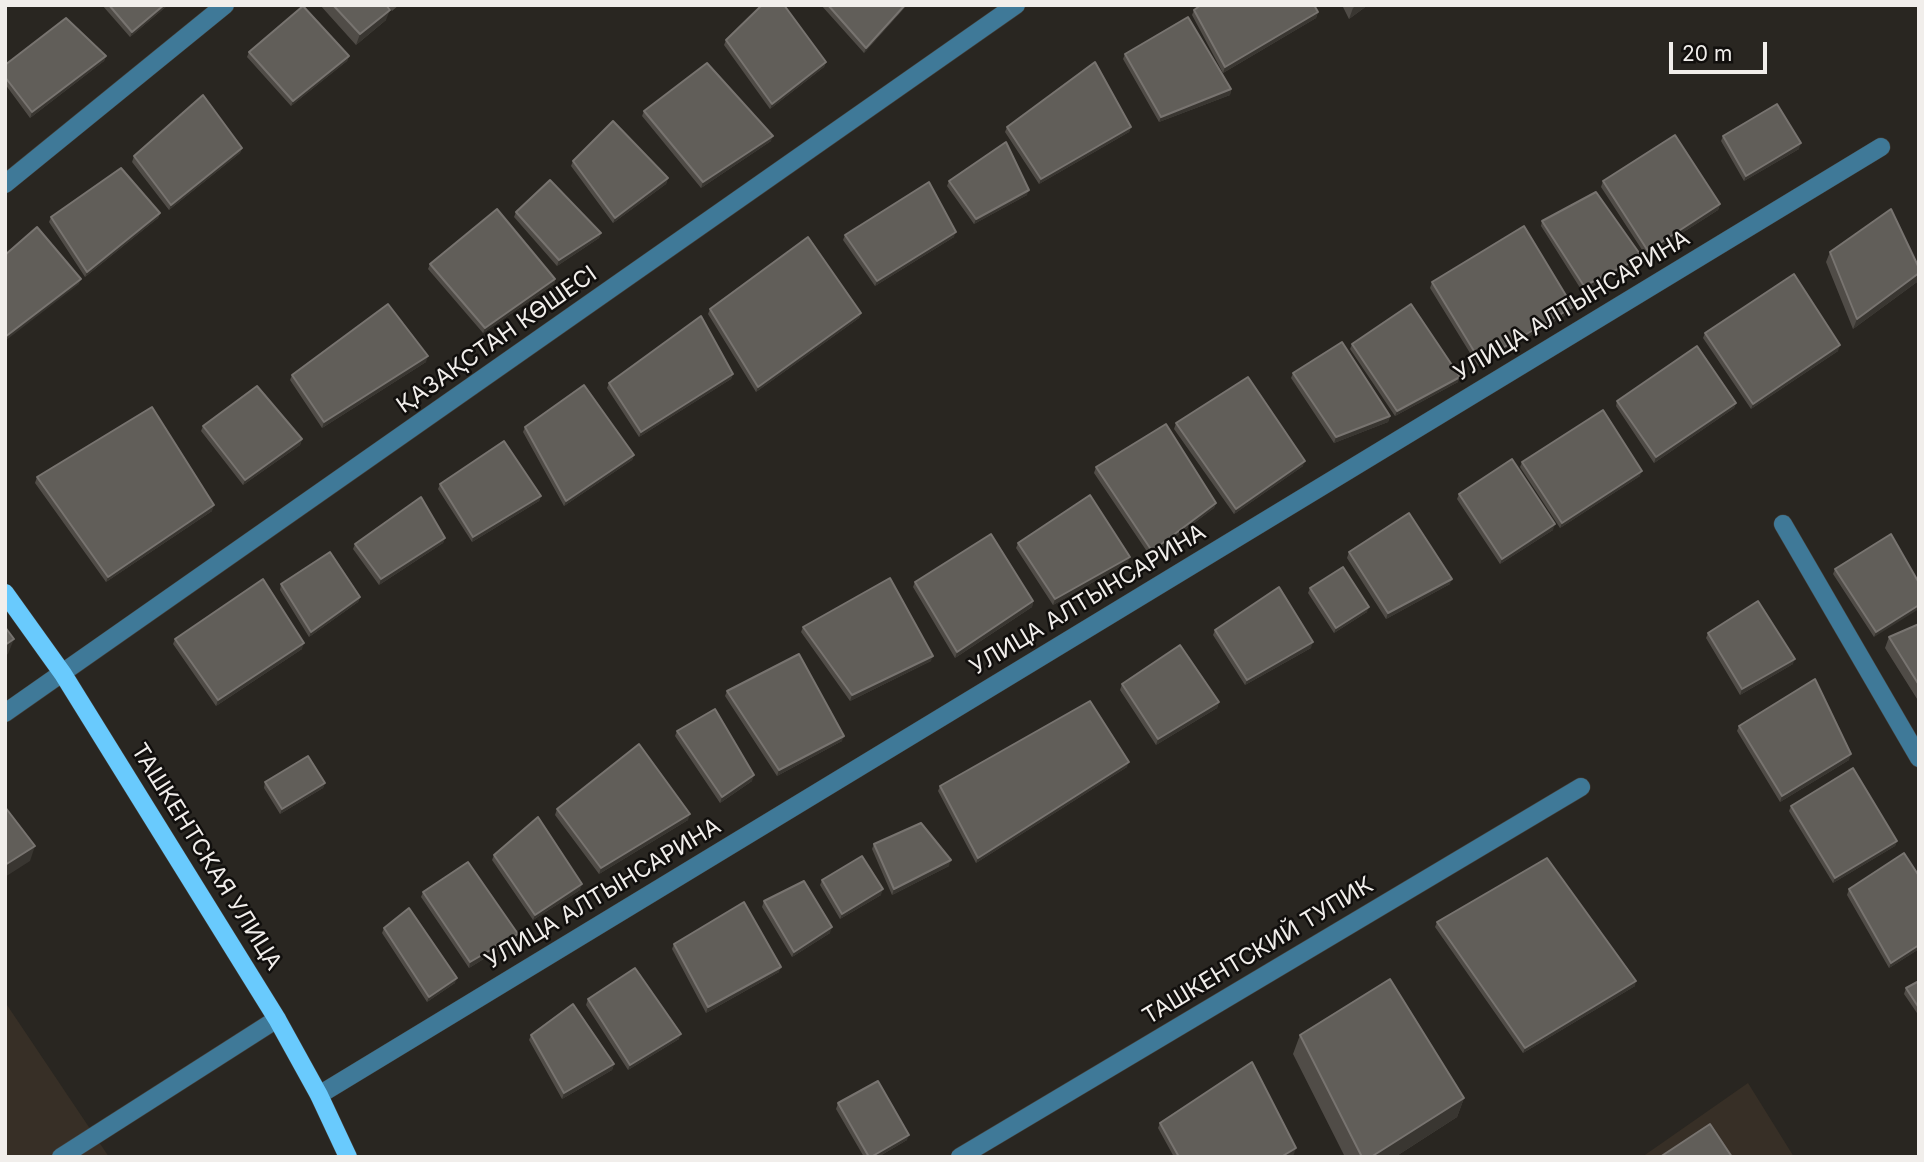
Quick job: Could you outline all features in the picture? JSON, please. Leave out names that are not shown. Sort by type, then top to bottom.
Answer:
[{"type":"main road","name":"ТАШКЕНТСКАЯ УЛИЦА","points":[[5,593],[63,674],[277,1019],[319,1095],[348,1157]]},
{"type":"street","points":[[5,184],[225,5]]},
{"type":"street","name":"ҚАЗАҚСТАН КӨШЕСІ","points":[[5,713],[1016,5]]},
{"type":"street","name":"УЛИЦА АЛТЫНСАРИНА","points":[[319,1095],[1881,147]]},
{"type":"street","points":[[1783,524],[1919,758]]},
{"type":"street","name":"ТАШКЕНТСКИЙ ТУПИК","points":[[960,1157],[1581,787]]},
{"type":"street","points":[[61,1157],[277,1019]]},
{"type":"shaded area","points":[[5,1002],[109,1157],[5,1157]]},
{"type":"shaded area","points":[[1748,1083],[1794,1157],[1642,1157]]},
{"type":"building","points":[[109,5],[164,5],[132,32]]},
{"type":"building","points":[[333,5],[386,5],[390,10],[360,34]]},
{"type":"building","points":[[762,5],[784,5],[826,62],[772,104],[726,40]]},
{"type":"building","points":[[828,5],[905,5],[866,48]]},
{"type":"building","points":[[1201,5],[1314,5],[1318,12],[1225,67],[1194,10]]},
{"type":"building","points":[[303,6],[349,56],[293,101],[249,52]]},
{"type":"building","points":[[1188,17],[1231,89],[1161,117],[1125,54]]},
{"type":"building","points":[[66,18],[106,56],[32,112],[5,77],[5,65]]},
{"type":"building","points":[[1095,62],[1131,127],[1041,179],[1007,127]]},
{"type":"building","points":[[707,63],[773,136],[703,182],[644,111]]},
{"type":"building","points":[[203,95],[242,148],[171,205],[134,156]]},
{"type":"building","points":[[1777,104],[1801,143],[1746,176],[1723,136]]},
{"type":"building","points":[[613,121],[668,178],[615,218],[573,161]]},
{"type":"building","points":[[1675,135],[1720,204],[1648,251],[1603,181]]},
{"type":"building","points":[[1006,142],[1029,190],[976,219],[949,181]]},
{"type":"building","points":[[121,168],[160,213],[87,272],[51,217]]},
{"type":"building","points":[[550,180],[601,233],[559,260],[516,212]]},
{"type":"building","points":[[929,182],[956,232],[877,281],[845,235]]},
{"type":"building","points":[[1596,192],[1642,257],[1584,286],[1542,221]]},
{"type":"building","points":[[497,209],[555,279],[485,328],[430,264]]},
{"type":"building","points":[[1891,209],[1919,273],[1857,319],[1830,252]]},
{"type":"building","points":[[1524,226],[1573,307],[1480,361],[1432,282]]},
{"type":"building","points":[[37,227],[81,279],[5,337],[5,255]]},
{"type":"building","points":[[808,237],[861,313],[758,387],[710,309]]},
{"type":"building","points":[[1794,274],[1840,345],[1753,404],[1705,333]]},
{"type":"building","points":[[388,304],[428,356],[324,422],[292,375]]},
{"type":"building","points":[[1411,304],[1460,377],[1397,411],[1352,344]]},
{"type":"building","points":[[701,316],[733,374],[641,432],[609,383]]},
{"type":"building","points":[[1342,342],[1390,416],[1336,437],[1293,373]]},
{"type":"building","points":[[1697,346],[1736,403],[1656,457],[1617,401]]},
{"type":"building","points":[[1248,377],[1305,461],[1236,509],[1176,423]]},
{"type":"building","points":[[584,385],[634,455],[566,501],[525,427]]},
{"type":"building","points":[[257,386],[302,439],[245,480],[203,426]]},
{"type":"building","points":[[152,407],[214,505],[108,577],[37,477]]},
{"type":"building","points":[[1603,410],[1642,471],[1562,523],[1522,462]]},
{"type":"building","points":[[1166,424],[1216,503],[1152,551],[1096,467]]},
{"type":"building","points":[[504,441],[541,496],[473,537],[440,484]]},
{"type":"building","points":[[1512,459],[1555,524],[1502,559],[1459,494]]},
{"type":"building","points":[[1090,495],[1130,557],[1055,599],[1018,543]]},
{"type":"building","points":[[421,497],[445,538],[381,579],[355,544]]},
{"type":"building","points":[[1409,513],[1452,579],[1388,613],[1349,552]]},
{"type":"building","points":[[991,534],[1033,601],[957,652],[915,582]]},
{"type":"building","points":[[1891,534],[1919,583],[1919,605],[1876,632],[1835,569]]},
{"type":"building","points":[[330,552],[360,597],[311,632],[281,584]]},
{"type":"building","points":[[1343,567],[1369,607],[1336,628],[1310,588]]},
{"type":"building","points":[[890,578],[933,656],[852,695],[803,627]]},
{"type":"building","points":[[263,579],[304,643],[218,700],[175,639]]},
{"type":"building","points":[[1279,587],[1313,642],[1247,680],[1215,630]]},
{"type":"building","points":[[1758,601],[1795,659],[1742,689],[1708,633]]},
{"type":"building","points":[[1919,624],[1919,685],[1889,637]]},
{"type":"building","points":[[5,627],[14,639],[5,645]]},
{"type":"building","points":[[1180,645],[1219,702],[1158,739],[1122,684]]},
{"type":"building","points":[[799,654],[844,736],[779,770],[727,691]]},
{"type":"building","points":[[1815,679],[1851,754],[1782,796],[1739,726]]},
{"type":"building","points":[[1090,701],[1129,762],[978,858],[940,786]]},
{"type":"building","points":[[715,709],[754,775],[722,797],[677,731]]},
{"type":"building","points":[[639,744],[690,814],[601,868],[557,809]]},
{"type":"building","points":[[308,756],[325,783],[282,809],[265,782]]},
{"type":"building","points":[[1853,768],[1897,841],[1835,878],[1791,806]]},
{"type":"building","points":[[5,807],[35,846],[5,865]]},
{"type":"building","points":[[538,817],[582,884],[535,915],[494,855]]},
{"type":"building","points":[[921,823],[951,860],[894,889],[874,844]]},
{"type":"building","points":[[1904,853],[1919,876],[1919,945],[1891,963],[1849,889]]},
{"type":"building","points":[[862,856],[883,889],[842,914],[822,880]]},
{"type":"building","points":[[1547,858],[1636,981],[1525,1048],[1437,922]]},
{"type":"building","points":[[468,862],[518,934],[470,962],[423,892]]},
{"type":"building","points":[[804,881],[832,927],[794,952],[764,901]]},
{"type":"building","points":[[744,902],[781,967],[708,1007],[674,944]]},
{"type":"building","points":[[409,908],[457,978],[429,997],[384,928]]},
{"type":"building","points":[[635,968],[681,1034],[630,1065],[588,999]]},
{"type":"building","points":[[1390,979],[1464,1098],[1371,1157],[1362,1157],[1300,1035]]},
{"type":"building","points":[[1919,981],[1919,1008],[1906,988]]},
{"type":"building","points":[[573,1004],[614,1064],[564,1093],[531,1035]]},
{"type":"building","points":[[1252,1062],[1296,1148],[1281,1157],[1179,1157],[1160,1123]]},
{"type":"building","points":[[878,1081],[909,1135],[869,1157],[838,1103]]},
{"type":"building","points":[[1710,1124],[1732,1157],[1660,1157]]}]
